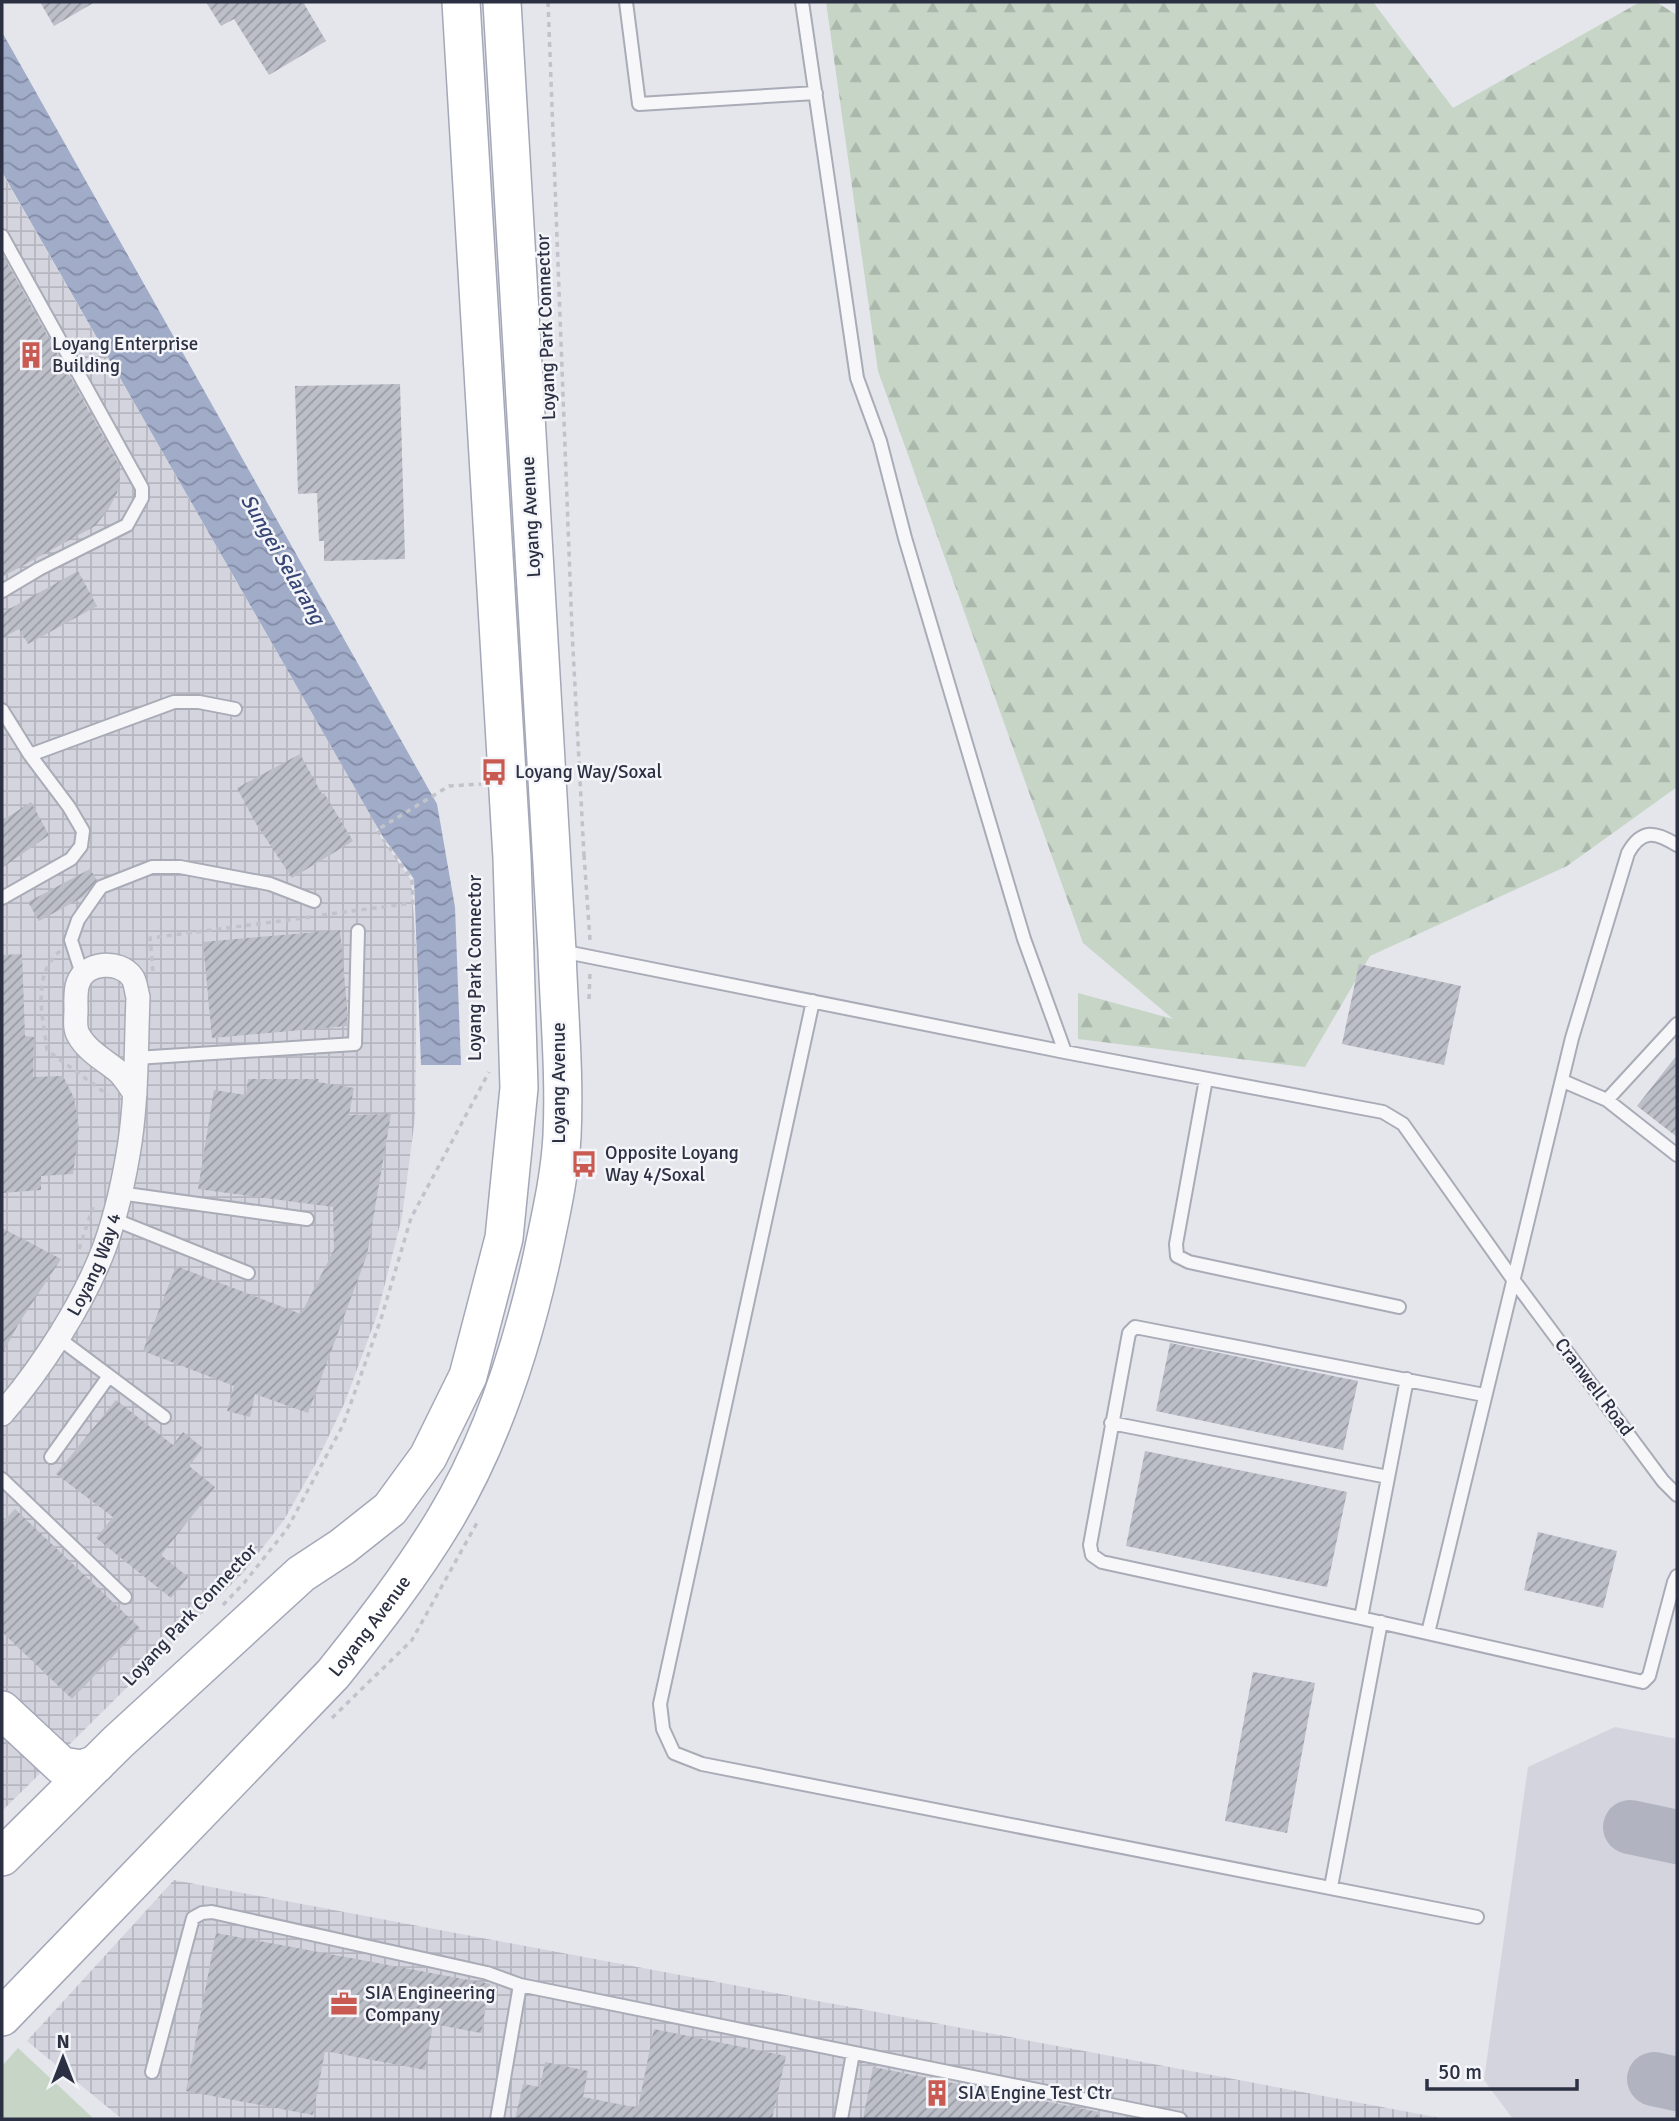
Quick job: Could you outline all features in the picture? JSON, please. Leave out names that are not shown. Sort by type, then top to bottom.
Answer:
[{"type":"main road","name":"Loyang Avenue","points":[[2,1857],[96,1764],[301,1574],[390,1510],[428,1457],[468,1376],[504,1238],[519,1088],[512,858],[461,2]]},
{"type":"main road","name":"Loyang Avenue","points":[[2,2017],[333,1674],[379,1617],[414,1568],[473,1467],[520,1346],[550,1218],[562,1138],[557,951],[502,2]]},
{"type":"main road","points":[[2,1710],[62,1766],[82,1769],[96,1764]]},
{"type":"street","points":[[133,980],[122,969],[108,965],[97,966],[82,974],[76,991],[76,1031],[79,1038],[122,1074],[135,1094]]},
{"type":"street","name":"Loyang Way 4","points":[[2,1414],[27,1385],[57,1338],[105,1247],[130,1143],[135,1094],[138,998],[133,980]]},
{"type":"lane","points":[[626,2],[639,104],[816,93]]},
{"type":"lane","points":[[802,2],[857,378],[880,441],[905,538],[1024,939],[1065,1052]]},
{"type":"lane","points":[[2,236],[142,488],[142,498],[127,525],[39,569],[2,592]]},
{"type":"lane","points":[[30,755],[174,702],[199,702],[235,709]]},
{"type":"lane","points":[[2,710],[83,831],[81,846],[71,859],[2,898]]},
{"type":"lane","points":[[1428,1633],[1572,1038],[1628,853],[1634,842],[1654,834],[1677,845]]},
{"type":"lane","points":[[82,974],[71,940],[78,920],[102,887],[152,867],[180,867],[270,884],[314,901]]},
{"type":"lane","points":[[136,1058],[355,1044],[358,931]]},
{"type":"lane","name":"Cranwell Road","points":[[557,951],[1383,1112],[1403,1124],[1512,1278],[1663,1481],[1677,1495]]},
{"type":"lane","points":[[813,1002],[660,1704],[663,1728],[674,1753],[702,1764],[1477,1917]]},
{"type":"lane","points":[[1607,1100],[1677,1024]]},
{"type":"lane","points":[[1206,1079],[1177,1256],[1189,1262],[1399,1307]]},
{"type":"lane","points":[[1563,1081],[1607,1100],[1677,1155]]},
{"type":"lane","points":[[118,1193],[307,1219]]},
{"type":"lane","points":[[113,1219],[248,1273]]},
{"type":"lane","points":[[1484,1395],[1135,1327],[1129,1333],[1111,1423],[1090,1545],[1092,1555],[1096,1559],[1643,1682],[1649,1676],[1677,1576]]},
{"type":"lane","points":[[57,1338],[164,1417]]},
{"type":"lane","points":[[51,1457],[109,1376]]},
{"type":"lane","points":[[1361,1618],[1407,1379]]},
{"type":"lane","points":[[1111,1423],[1388,1477]]},
{"type":"lane","points":[[2,1479],[125,1597]]},
{"type":"lane","points":[[1331,1887],[1381,1622]]},
{"type":"lane","points":[[152,2071],[193,1918],[212,1912],[474,1970],[520,1985],[1180,2119]]},
{"type":"lane","points":[[497,2119],[520,1985]]},
{"type":"lane","points":[[841,2119],[853,2053]]},
{"type":"path","name":"Loyang Park Connector","points":[[548,2],[572,630],[584,855],[551,858]]},
{"type":"path","points":[[133,980],[154,978],[150,938],[413,903],[412,880],[377,830],[439,792]]},
{"type":"path","points":[[73,946],[57,952],[40,985],[47,1050],[110,1096]]},
{"type":"path","name":"Loyang Park Connector","points":[[215,1613],[244,1583],[287,1529],[343,1425],[381,1319],[411,1217],[491,1068]]},
{"type":"path","points":[[79,1249],[96,1198]]},
{"type":"shaded area","points":[[2,173],[378,828],[376,830],[411,880],[417,959],[415,1118],[402,1217],[377,1315],[345,1402],[316,1463],[284,1520],[243,1573],[2,1811]]},
{"type":"shaded area","points":[[1615,1727],[1677,1739],[1677,2119],[1513,2119],[1484,2080],[1528,1767]]},
{"type":"shaded area","points":[[174,1880],[1446,2119],[122,2119],[27,2041]]},
{"type":"green space","points":[[826,2],[1373,2],[1453,108],[1640,2],[1656,2],[1677,15],[1677,787],[1567,866],[1370,956],[1305,1067],[1078,1039],[1078,993],[1173,1019],[1083,943],[878,371]]},
{"type":"green space","points":[[18,2048],[94,2119],[2,2119],[2,2066]]},
{"type":"water","name":"Sungei Selarang","points":[[2,32],[437,804],[455,907],[461,1065],[421,1065],[414,879],[383,837],[2,172]]},
{"type":"building","points":[[40,2],[95,2],[54,26]]},
{"type":"building","points":[[206,2],[303,2],[326,41],[269,75],[234,19],[221,26]]},
{"type":"building","name":"Loyang Enterprise Building","points":[[2,254],[119,465],[120,476],[117,493],[95,526],[2,577]]},
{"type":"building","points":[[400,384],[405,559],[324,561],[324,541],[319,541],[317,493],[298,494],[295,386]]},
{"type":"building","points":[[78,571],[97,606],[28,644],[19,629],[2,638],[2,613]]},
{"type":"building","points":[[300,754],[353,841],[292,878],[255,822],[237,788]]},
{"type":"building","points":[[31,802],[49,835],[2,868],[2,821]]},
{"type":"building","points":[[90,869],[97,880],[83,897],[39,921],[28,902]]},
{"type":"building","points":[[340,930],[347,1026],[212,1038],[203,942]]},
{"type":"building","points":[[22,954],[25,1036],[34,1037],[33,1077],[63,1076],[74,1098],[79,1128],[73,1174],[41,1176],[41,1190],[2,1193],[2,955]]},
{"type":"building","points":[[1359,964],[1461,986],[1444,1065],[1342,1044]]},
{"type":"building","points":[[1677,1055],[1677,1137],[1637,1106]]},
{"type":"building","points":[[248,1079],[319,1079],[318,1082],[354,1088],[349,1115],[391,1114],[367,1255],[308,1413],[255,1394],[250,1417],[227,1411],[234,1386],[143,1351],[176,1266],[301,1314],[334,1250],[333,1207],[198,1189],[214,1090],[246,1095]]},
{"type":"building","points":[[2,1228],[61,1259],[2,1354]]},
{"type":"building","points":[[1170,1343],[1358,1381],[1343,1450],[1156,1411]]},
{"type":"building","points":[[116,1400],[173,1445],[183,1432],[203,1448],[189,1466],[215,1487],[161,1555],[188,1577],[171,1598],[96,1538],[113,1517],[56,1474]]},
{"type":"building","points":[[1145,1451],[1347,1492],[1327,1587],[1126,1546]]},
{"type":"building","points":[[15,1509],[140,1628],[72,1699],[2,1632],[2,1523]]},
{"type":"building","points":[[1538,1532],[1617,1551],[1603,1608],[1524,1590]]},
{"type":"building","points":[[1253,1672],[1315,1683],[1287,1833],[1225,1821]]},
{"type":"building","name":"SIA Engineering Company","points":[[216,1933],[490,1984],[481,2033],[433,2024],[425,2070],[325,2051],[313,2115],[186,2091]]},
{"type":"building","points":[[654,2029],[786,2056],[772,2119],[515,2119],[523,2084],[540,2087],[545,2062],[588,2071],[583,2097],[638,2108]]},
{"type":"building","name":"SIA Engine Test Ctr","points":[[873,2067],[1098,2112],[1098,2119],[863,2119]]},
{"type":"taxiway","points":[[1630,1827],[1677,1837]]},
{"type":"taxiway","points":[[1654,2079],[1677,2084]]},
{"type":"place","name":"Loyang Enterprise Building","points":[[31,355]]},
{"type":"place","name":"Loyang Way/Soxal","points":[[494,772]]},
{"type":"place","name":"Opposite Loyang Way 4/Soxal","points":[[584,1164]]},
{"type":"place","name":"SIA Engineering Company","points":[[344,2004]]},
{"type":"place","name":"SIA Engine Test Ctr","points":[[937,2093]]}]
